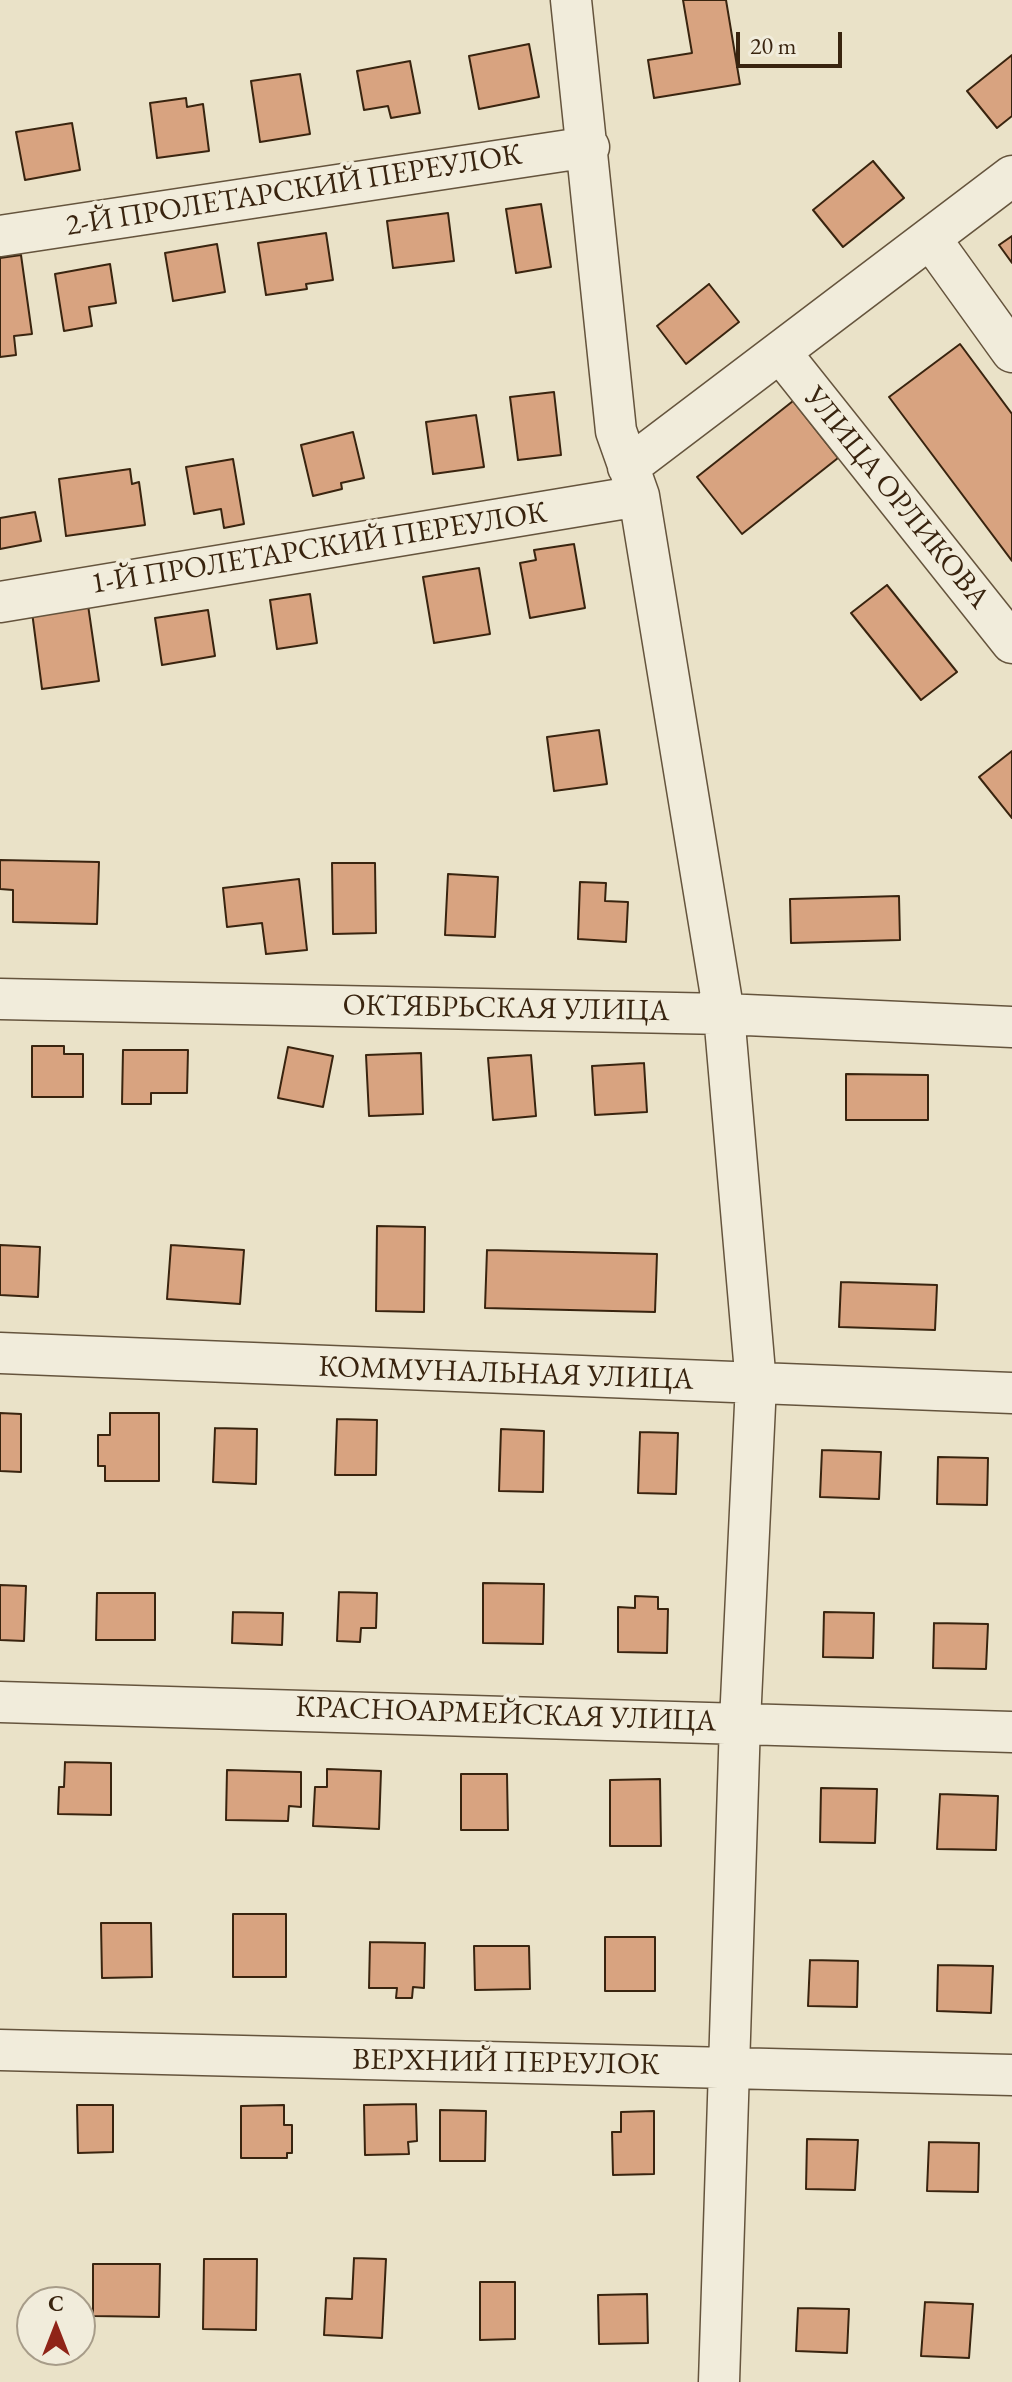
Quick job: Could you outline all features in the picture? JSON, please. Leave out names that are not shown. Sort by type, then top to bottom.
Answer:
[{"type":"street","points":[[571,0],[589,147],[616,431],[634,482],[724,1014],[756,1384],[740,1722],[719,2382]]},
{"type":"street","name":"2-Й ПРОЛЕТАРСКИЙ ПЕРЕУЛОК","points":[[0,236],[589,147]]},
{"type":"street","points":[[634,482],[780,352],[1012,176]]},
{"type":"street","points":[[930,238],[1012,352]]},
{"type":"street","name":"УЛИЦА ОРЛИКОВА","points":[[780,352],[1012,643]]},
{"type":"street","name":"1-Й ПРОЛЕТАРСКИЙ ПЕРЕУЛОК","points":[[0,602],[634,482]]},
{"type":"street","name":"ОКТЯБРЬСКАЯ УЛИЦА","points":[[0,999],[724,1014],[1012,1027]]},
{"type":"street","name":"КОММУНАЛЬНАЯ УЛИЦА","points":[[0,1353],[1012,1393]]},
{"type":"street","name":"КРАСНОАРМЕЙСКАЯ УЛИЦА","points":[[0,1702],[1012,1732]]},
{"type":"street","name":"ВЕРХНИЙ ПЕРЕУЛОК","points":[[0,2050],[1012,2075]]},
{"type":"building","points":[[683,0],[726,0],[740,84],[654,98],[648,60],[692,53]]},
{"type":"building","points":[[529,44],[539,97],[479,109],[469,56]]},
{"type":"building","points":[[1012,55],[1012,116],[997,128],[967,91]]},
{"type":"building","points":[[410,61],[420,113],[391,118],[388,106],[364,110],[357,71]]},
{"type":"building","points":[[300,74],[310,134],[260,142],[251,81]]},
{"type":"building","points":[[186,98],[187,107],[203,104],[209,151],[157,158],[150,103]]},
{"type":"building","points":[[72,123],[80,170],[25,180],[16,132]]},
{"type":"building","points":[[873,161],[904,198],[843,247],[813,210]]},
{"type":"building","points":[[541,204],[551,267],[516,273],[506,209]]},
{"type":"building","points":[[448,213],[454,261],[393,268],[387,221]]},
{"type":"building","points":[[326,233],[333,280],[306,284],[307,289],[266,295],[258,243]]},
{"type":"building","points":[[1012,236],[1012,263],[999,245]]},
{"type":"building","points":[[217,244],[225,292],[173,301],[165,253]]},
{"type":"building","points":[[21,255],[32,334],[14,336],[16,355],[0,357],[0,258]]},
{"type":"building","points":[[110,264],[116,303],[89,307],[92,326],[64,331],[55,274]]},
{"type":"building","points":[[709,284],[739,322],[686,364],[657,326]]},
{"type":"building","points":[[960,344],[1012,414],[1012,561],[889,397]]},
{"type":"building","points":[[554,392],[561,455],[518,460],[510,397]]},
{"type":"building","points":[[793,401],[838,458],[742,534],[697,477]]},
{"type":"building","points":[[476,415],[484,467],[433,474],[426,422]]},
{"type":"building","points":[[353,432],[364,478],[341,483],[342,489],[313,496],[301,445]]},
{"type":"building","points":[[233,459],[244,524],[224,528],[221,509],[194,514],[186,467]]},
{"type":"building","points":[[130,469],[132,484],[139,482],[145,525],[66,536],[59,479]]},
{"type":"building","points":[[35,512],[41,541],[0,549],[0,518]]},
{"type":"building","points":[[574,544],[585,608],[530,618],[520,563],[536,560],[534,550]]},
{"type":"building","points":[[479,568],[490,634],[434,643],[423,577]]},
{"type":"building","points":[[887,585],[957,672],[921,700],[851,613]]},
{"type":"building","points":[[310,594],[317,643],[277,649],[270,600]]},
{"type":"building","points":[[88,605],[99,681],[42,689],[32,612]]},
{"type":"building","points":[[208,610],[215,656],[162,665],[155,618]]},
{"type":"building","points":[[599,730],[607,784],[554,791],[547,737]]},
{"type":"building","points":[[1012,751],[1012,818],[979,777]]},
{"type":"building","points":[[0,860],[99,862],[97,924],[13,922],[13,890],[0,889]]},
{"type":"building","points":[[332,863],[375,863],[376,933],[333,934]]},
{"type":"building","points":[[448,874],[498,877],[495,937],[445,935]]},
{"type":"building","points":[[299,879],[307,950],[266,954],[262,923],[227,927],[223,888]]},
{"type":"building","points":[[580,882],[606,883],[605,901],[628,902],[626,942],[578,939]]},
{"type":"building","points":[[899,896],[900,940],[791,943],[790,899]]},
{"type":"building","points":[[32,1046],[64,1046],[64,1054],[83,1054],[83,1097],[32,1097]]},
{"type":"building","points":[[288,1047],[333,1056],[323,1107],[278,1098]]},
{"type":"building","points":[[123,1050],[188,1050],[187,1093],[151,1093],[151,1104],[122,1104]]},
{"type":"building","points":[[421,1053],[423,1114],[369,1116],[366,1055]]},
{"type":"building","points":[[531,1055],[536,1116],[493,1120],[488,1058]]},
{"type":"building","points":[[644,1063],[647,1112],[595,1115],[592,1066]]},
{"type":"building","points":[[846,1074],[928,1075],[928,1120],[846,1120]]},
{"type":"building","points":[[377,1226],[425,1227],[424,1312],[376,1311]]},
{"type":"building","points":[[0,1245],[40,1247],[38,1297],[0,1295]]},
{"type":"building","points":[[171,1245],[244,1250],[240,1304],[167,1299]]},
{"type":"building","points":[[487,1250],[657,1254],[655,1312],[485,1308]]},
{"type":"building","points":[[841,1282],[937,1285],[935,1330],[839,1327]]},
{"type":"building","points":[[0,1413],[21,1414],[21,1472],[0,1471]]},
{"type":"building","points":[[110,1413],[159,1413],[159,1481],[105,1481],[105,1466],[98,1466],[98,1435],[110,1435]]},
{"type":"building","points":[[337,1419],[377,1420],[376,1475],[335,1475]]},
{"type":"building","points":[[215,1428],[257,1429],[256,1484],[213,1482]]},
{"type":"building","points":[[501,1429],[544,1431],[543,1492],[499,1491]]},
{"type":"building","points":[[640,1432],[678,1433],[676,1494],[638,1493]]},
{"type":"building","points":[[822,1450],[881,1452],[879,1499],[820,1497]]},
{"type":"building","points":[[938,1457],[988,1458],[987,1505],[937,1504]]},
{"type":"building","points":[[483,1583],[544,1584],[543,1644],[483,1643]]},
{"type":"building","points":[[0,1585],[26,1586],[24,1641],[0,1640]]},
{"type":"building","points":[[339,1592],[377,1593],[376,1628],[361,1628],[360,1642],[337,1641]]},
{"type":"building","points":[[97,1593],[155,1593],[155,1640],[96,1640]]},
{"type":"building","points":[[635,1596],[658,1597],[658,1609],[668,1609],[667,1653],[618,1652],[618,1607],[635,1608]]},
{"type":"building","points":[[233,1612],[283,1613],[282,1645],[232,1643]]},
{"type":"building","points":[[824,1612],[874,1613],[873,1658],[823,1657]]},
{"type":"building","points":[[934,1623],[988,1624],[986,1669],[933,1668]]},
{"type":"building","points":[[65,1762],[111,1763],[111,1815],[58,1814],[59,1787],[64,1787]]},
{"type":"building","points":[[327,1769],[381,1771],[379,1829],[313,1826],[315,1787],[327,1787]]},
{"type":"building","points":[[227,1770],[301,1772],[301,1807],[289,1806],[288,1821],[226,1820]]},
{"type":"building","points":[[461,1774],[507,1774],[508,1830],[461,1830]]},
{"type":"building","points":[[660,1779],[661,1846],[610,1846],[610,1780]]},
{"type":"building","points":[[821,1788],[877,1789],[875,1843],[820,1842]]},
{"type":"building","points":[[940,1794],[998,1796],[996,1850],[937,1849]]},
{"type":"building","points":[[233,1914],[286,1914],[286,1977],[233,1977]]},
{"type":"building","points":[[101,1923],[151,1923],[152,1977],[102,1978]]},
{"type":"building","points":[[605,1937],[655,1937],[655,1991],[605,1991]]},
{"type":"building","points":[[370,1942],[425,1943],[424,1988],[413,1987],[412,1998],[396,1998],[397,1988],[369,1988]]},
{"type":"building","points":[[474,1946],[529,1946],[530,1989],[475,1990]]},
{"type":"building","points":[[810,1960],[858,1961],[857,2007],[808,2006]]},
{"type":"building","points":[[938,1965],[993,1966],[991,2013],[937,2011]]},
{"type":"building","points":[[416,2104],[417,2141],[408,2142],[409,2154],[365,2155],[364,2105]]},
{"type":"building","points":[[77,2105],[113,2105],[113,2152],[78,2153]]},
{"type":"building","points":[[284,2105],[284,2125],[292,2125],[292,2153],[287,2153],[287,2158],[241,2158],[241,2106]]},
{"type":"building","points":[[440,2110],[486,2111],[485,2161],[440,2161]]},
{"type":"building","points":[[654,2111],[654,2174],[613,2175],[612,2132],[621,2132],[621,2112]]},
{"type":"building","points":[[807,2139],[858,2140],[855,2190],[806,2189]]},
{"type":"building","points":[[929,2142],[979,2143],[978,2192],[927,2191]]},
{"type":"building","points":[[354,2258],[386,2259],[382,2338],[324,2335],[326,2298],[352,2299]]},
{"type":"building","points":[[204,2259],[257,2259],[256,2330],[203,2329]]},
{"type":"building","points":[[93,2264],[160,2264],[159,2317],[96,2316],[96,2286],[93,2286]]},
{"type":"building","points":[[480,2282],[515,2282],[515,2339],[480,2340]]},
{"type":"building","points":[[647,2294],[648,2343],[599,2344],[598,2295]]},
{"type":"building","points":[[925,2302],[973,2304],[969,2358],[921,2356]]},
{"type":"building","points":[[798,2308],[849,2309],[847,2353],[796,2351]]}]
